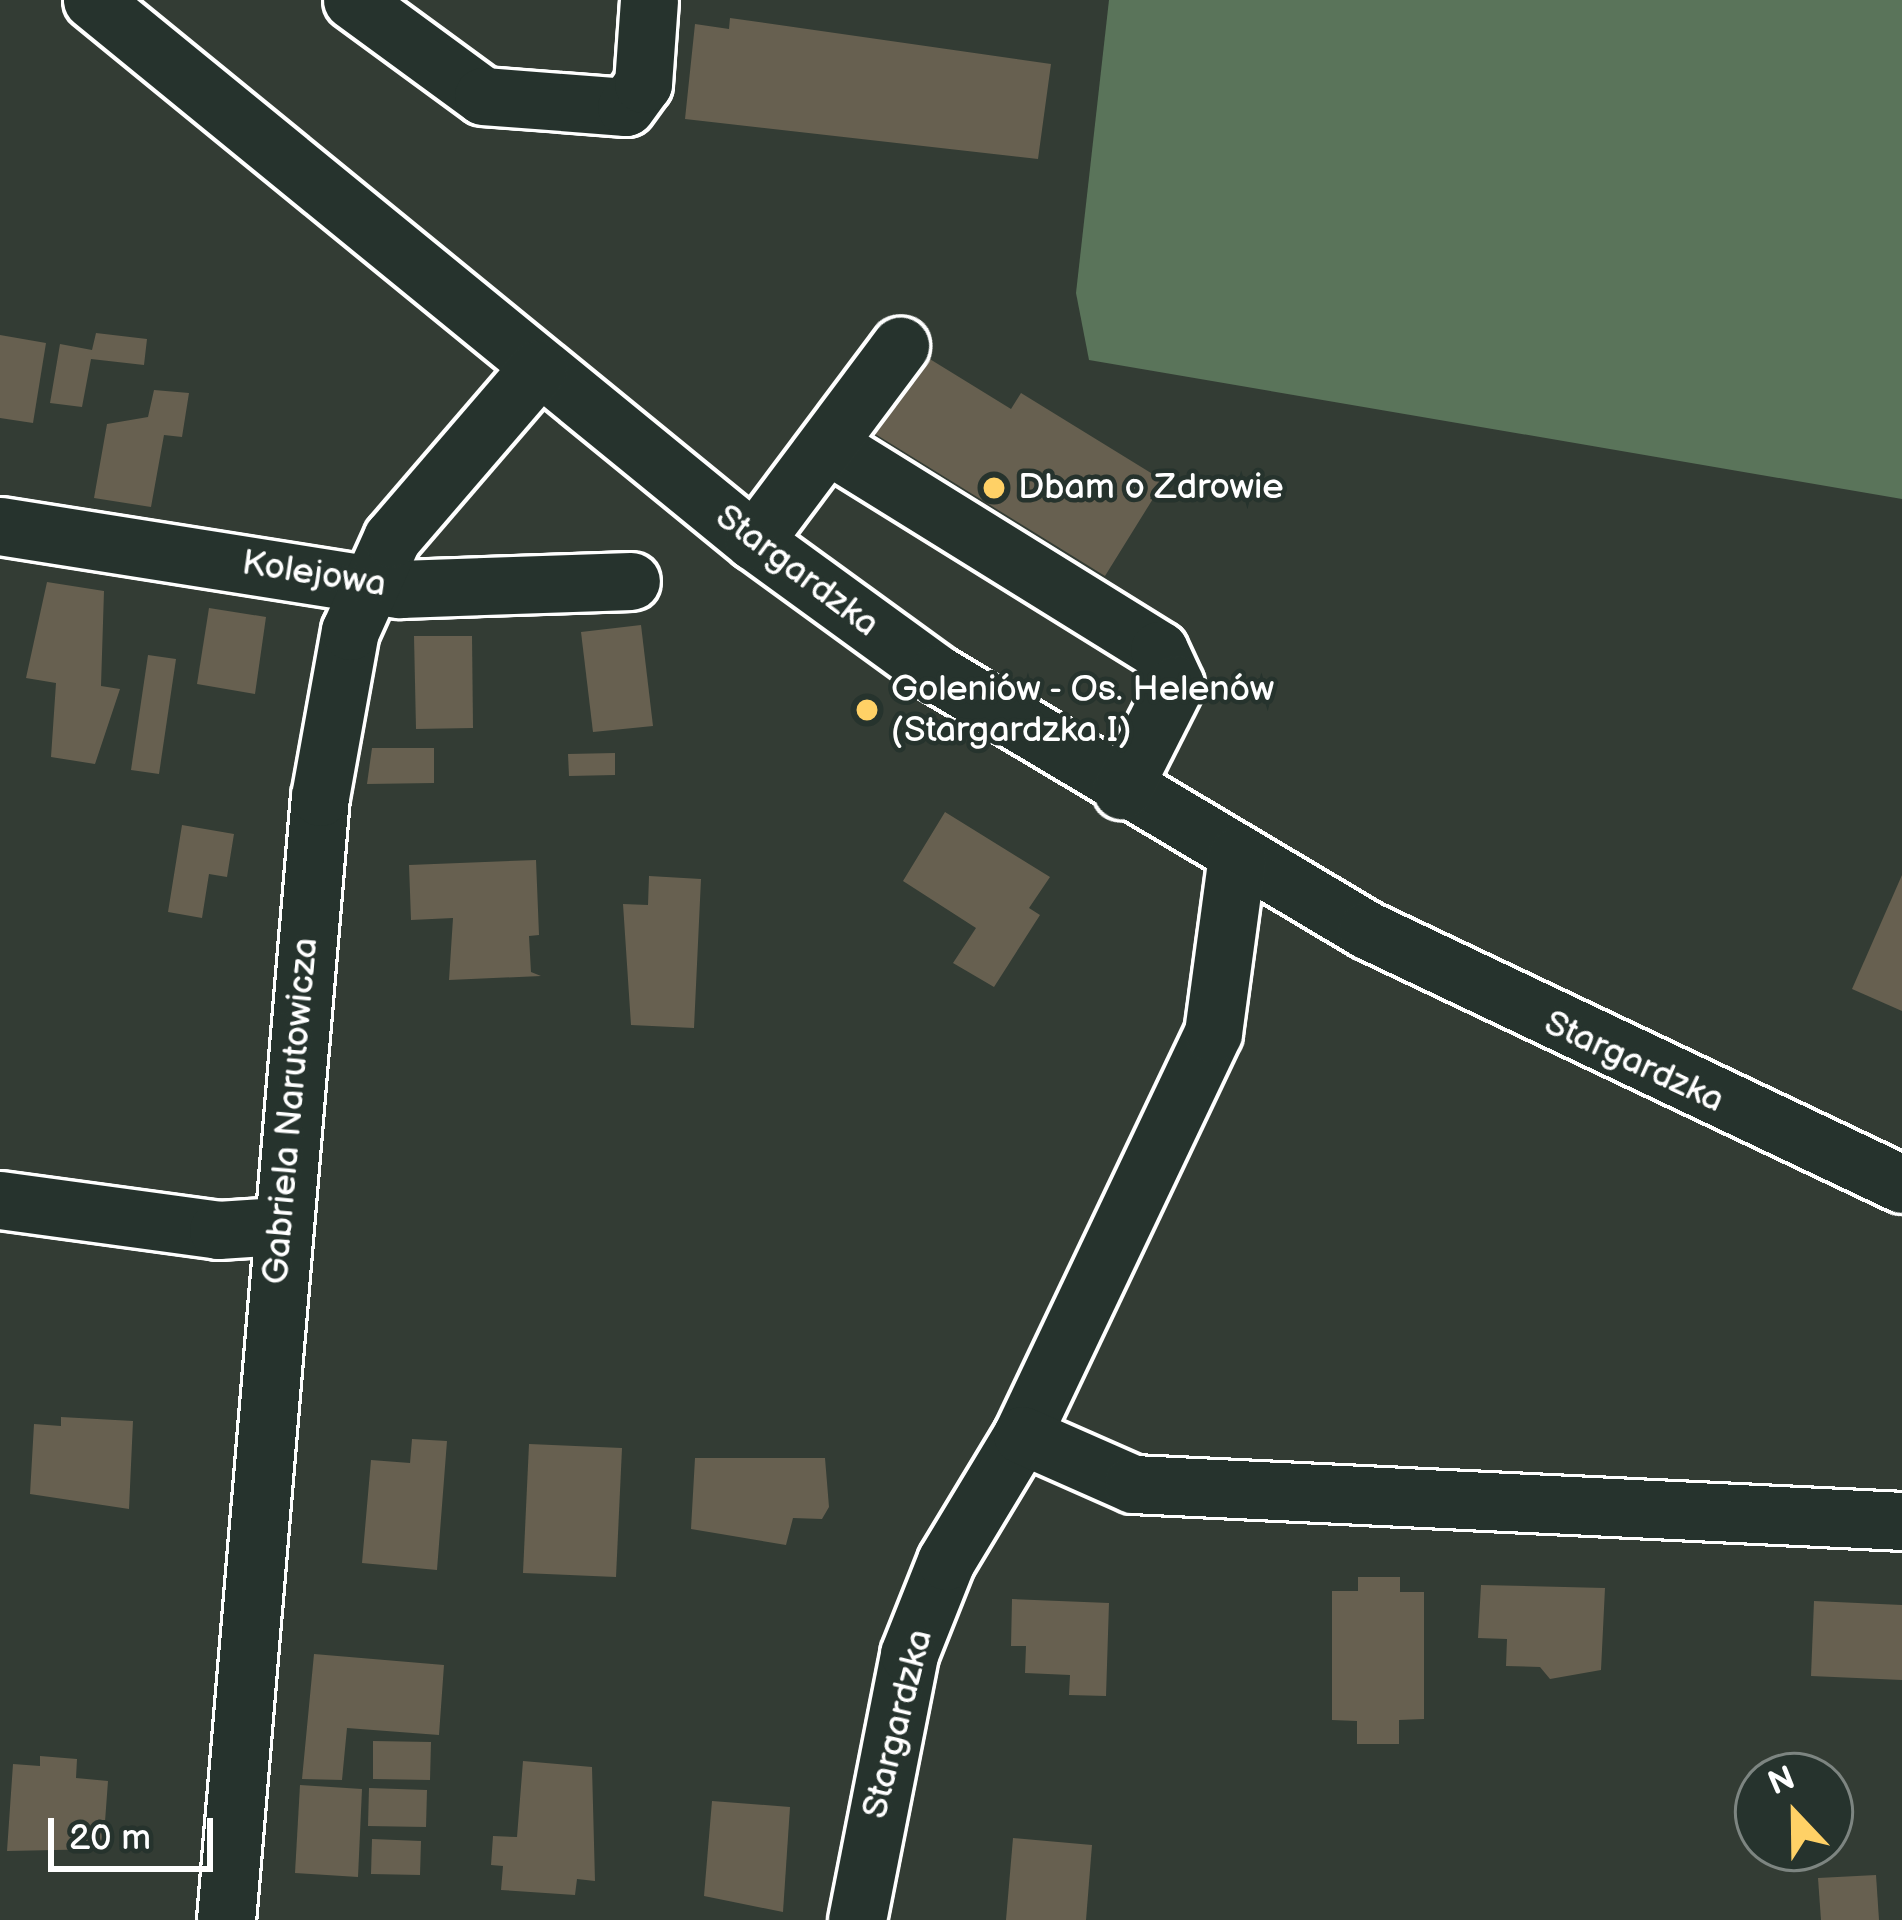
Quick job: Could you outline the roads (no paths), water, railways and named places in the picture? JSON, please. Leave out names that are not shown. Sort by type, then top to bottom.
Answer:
[{"type":"street","name":"Stargardzka","points":[[92,0],[754,542],[1122,790],[1237,856],[1630,1063],[1902,1184]]},
{"type":"street","points":[[352,0],[484,96],[626,107],[643,84],[649,0]]},
{"type":"street","points":[[754,542],[830,446],[900,346]]},
{"type":"street","name":"Gabriela Narutowicza","points":[[235,1917],[279,1226],[320,797],[367,582],[392,538],[538,368]]},
{"type":"street","points":[[830,446],[1160,650],[1174,685],[1122,790]]},
{"type":"street","name":"Kolejowa","points":[[0,526],[367,582],[631,581]]},
{"type":"street","name":"Stargardzka","points":[[857,1920],[909,1654],[946,1561],[1022,1436],[1213,1033],[1237,856]]},
{"type":"street","points":[[0,1200],[218,1231],[279,1226]]},
{"type":"street","points":[[1022,1436],[1133,1484],[1902,1521]]},
{"type":"place","name":"Dbam o Zdrowie","points":[[994,488]]},
{"type":"place","name":"Goleniów - Os. Helenów (Stargardzka I)","points":[[867,710]]}]
